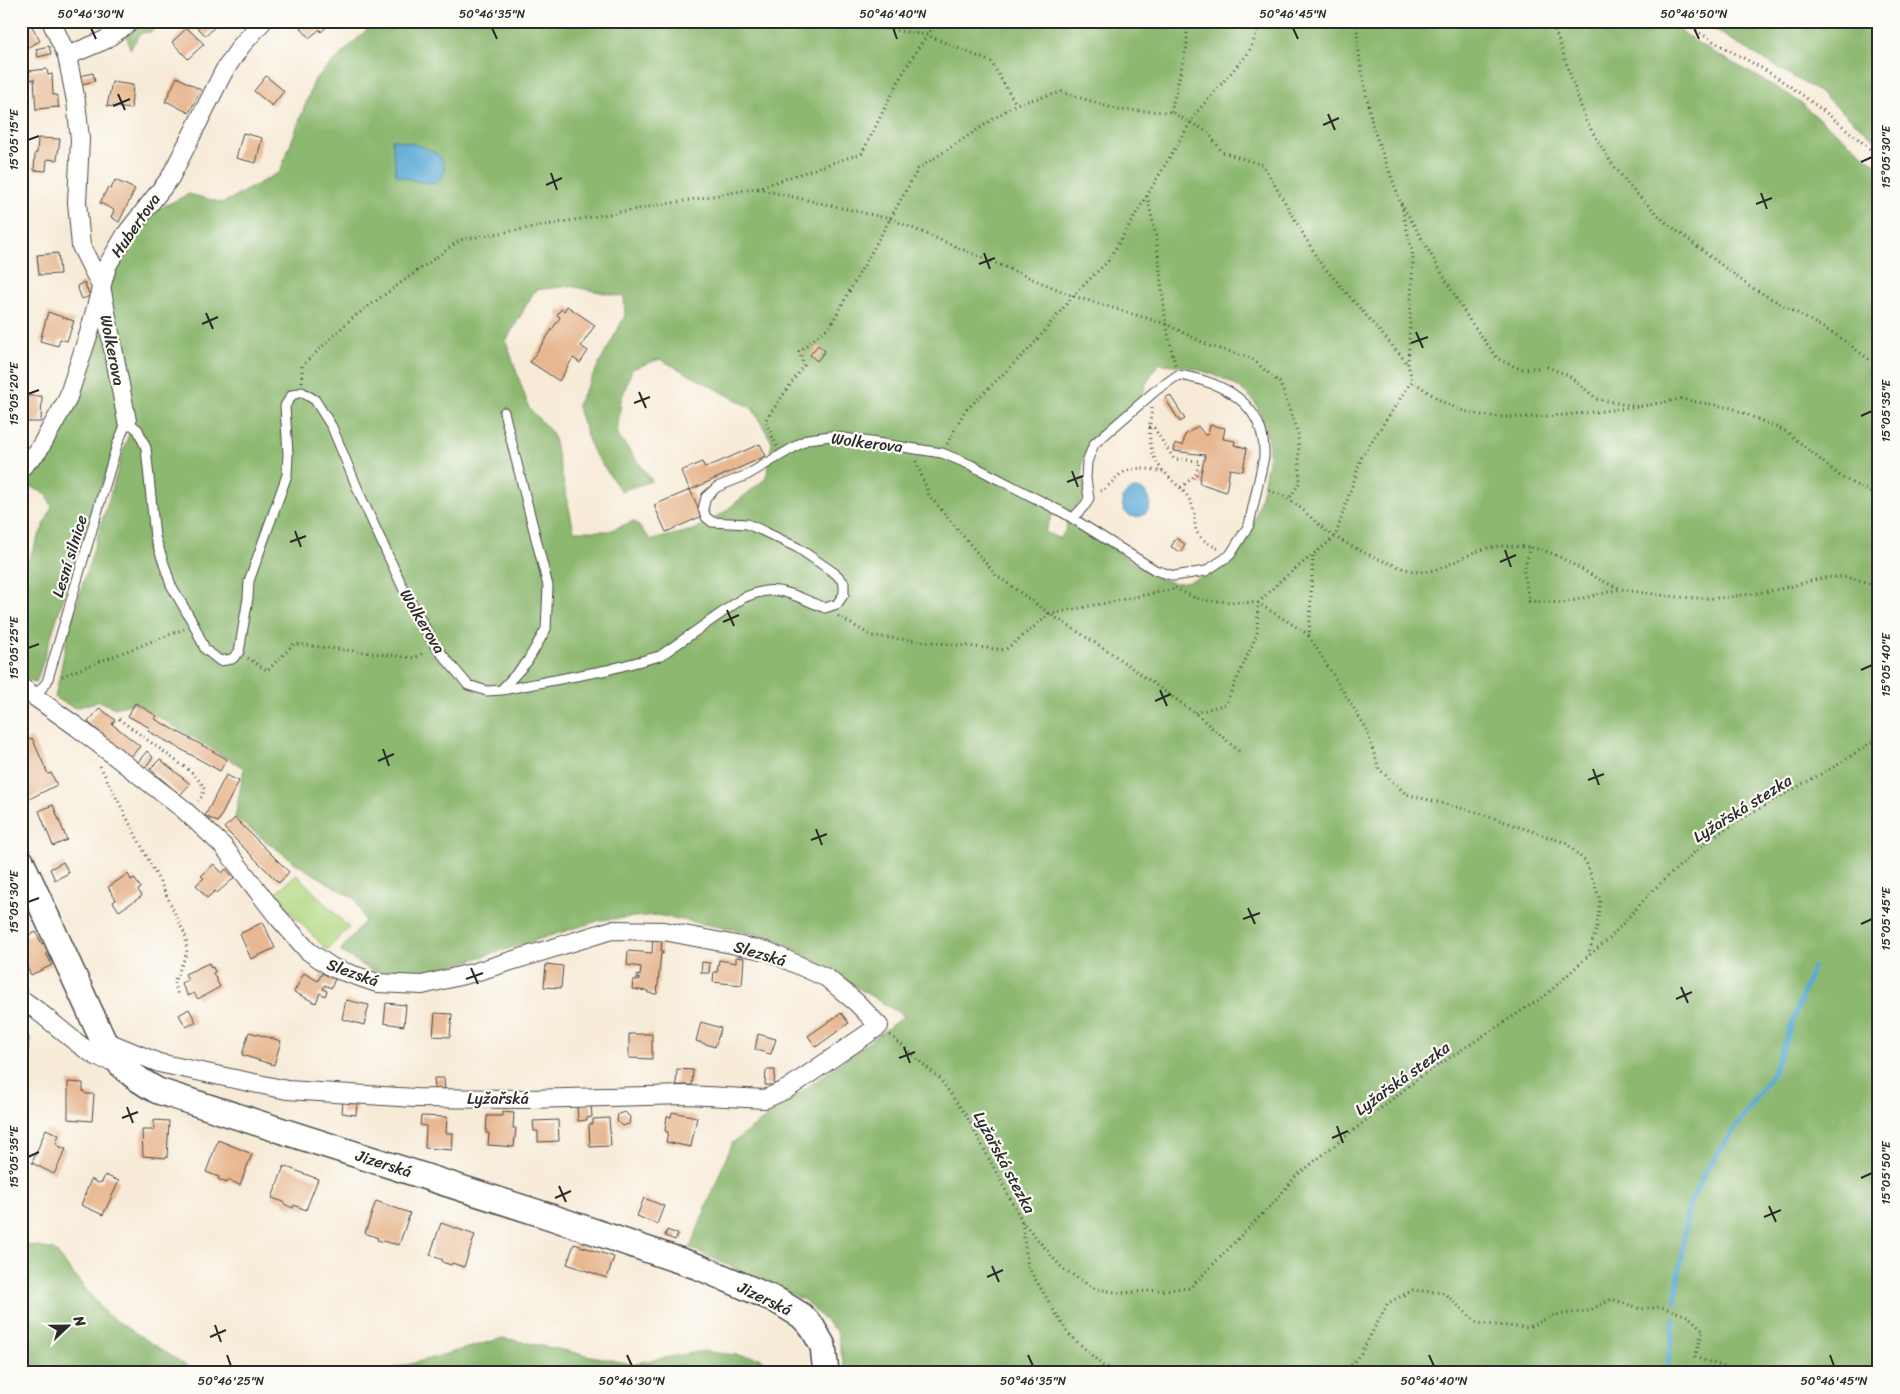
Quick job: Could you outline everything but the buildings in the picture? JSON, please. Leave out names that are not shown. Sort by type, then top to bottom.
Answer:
[{"type":"street","name":"Wolkerova","points":[[51,21],[67,56],[76,101],[80,139],[77,202],[81,246],[101,286],[127,421]]},
{"type":"street","points":[[67,56],[105,40],[131,21]]},
{"type":"street","name":"Hubertova","points":[[21,468],[38,451],[67,400],[89,333],[107,266],[126,234],[170,178],[224,71],[241,46],[263,21]]},
{"type":"street","name":"Slezská","points":[[28,692],[77,727],[182,808],[223,846],[277,916],[308,951],[333,968],[377,983],[422,985],[472,973],[612,930],[664,931],[766,951],[827,978],[857,1003],[880,1026]]},
{"type":"street","name":"Jizerská","points":[[21,861],[103,1040],[118,1062],[130,1075],[158,1091],[554,1218],[699,1267],[776,1300],[802,1316],[812,1327],[823,1346],[826,1373]]},
{"type":"street","points":[[21,999],[38,1010],[97,1057],[118,1062]]},
{"type":"street","name":"Lyžařská","points":[[103,1040],[159,1063],[287,1090],[415,1098],[527,1099],[687,1095],[765,1099],[787,1089],[880,1026]]},
{"type":"lane","name":"Wolkerova","points":[[302,392],[315,400],[332,426],[404,590],[435,646],[468,685],[487,691],[502,690],[607,670],[660,656],[743,598],[755,592],[772,589],[825,608],[837,604],[844,594],[844,583],[836,574],[798,548],[762,530],[747,524],[712,522],[706,517],[703,509],[706,497],[717,487],[748,475],[808,439],[831,436],[942,453],[971,465],[1073,518],[1155,570],[1174,576],[1206,571],[1230,555],[1249,525],[1262,489],[1265,446],[1259,426],[1242,401],[1213,383],[1199,378],[1178,375],[1155,391],[1094,444],[1087,462],[1086,479],[1089,498]]},
{"type":"lane","points":[[240,652],[248,598],[248,580],[287,475],[288,454],[285,406],[292,396],[302,392]]},
{"type":"lane","points":[[502,690],[527,662],[546,629],[548,586],[504,412]]},
{"type":"lane","name":"Wolkerova","points":[[127,421],[138,430],[146,448],[155,537],[171,585],[205,648],[220,661],[232,659],[240,652]]},
{"type":"lane","name":"Lesní silnice","points":[[28,692],[47,682],[117,445],[127,421]]},
{"type":"lane","points":[[1073,518],[1089,498]]},
{"type":"path","points":[[832,21],[927,35],[991,62],[1016,104]]},
{"type":"path","points":[[302,392],[302,366],[351,319],[460,240],[758,188],[862,153],[890,98],[927,35],[938,21]]},
{"type":"path","points":[[1171,112],[1186,45],[1187,22],[1189,21]]},
{"type":"path","points":[[942,453],[964,412],[1032,346],[1073,296],[1108,261],[1196,113],[1249,52],[1256,35],[1258,21]]},
{"type":"path","points":[[1356,21],[1360,62],[1373,128],[1401,203],[1413,258],[1408,364],[1412,382],[1458,410],[1492,416],[1534,416],[1638,407],[1681,399],[1732,408],[1787,432],[1840,477],[1879,497]]},
{"type":"path","points":[[1552,21],[1586,121],[1610,161],[1632,188],[1664,221],[1749,286],[1838,336],[1879,367]]},
{"type":"path","points":[[1684,21],[1702,36],[1772,74],[1844,126],[1879,157]]},
{"type":"path","points":[[781,456],[765,421],[804,365],[799,351],[830,326],[918,169],[1016,104],[1062,92],[1119,110],[1171,112],[1208,132],[1222,152],[1263,165],[1319,261],[1408,364]]},
{"type":"path","points":[[758,188],[891,219],[1073,296],[1166,324],[1210,346],[1252,358],[1280,384],[1298,434],[1300,482],[1289,500]]},
{"type":"path","points":[[1146,195],[1156,236],[1166,324],[1173,358]]},
{"type":"path","points":[[1401,203],[1468,318],[1498,359],[1520,369],[1547,368],[1561,372],[1568,375],[1597,399],[1638,407]]},
{"type":"path","points":[[1195,712],[1226,704],[1257,634],[1258,603],[1280,581],[1336,537],[1362,456],[1412,382]]},
{"type":"path","points":[[1155,391],[1149,427],[1149,444],[1154,459],[1164,473],[1186,495],[1194,508],[1194,522],[1197,533],[1203,542],[1230,555]]},
{"type":"path","points":[[1149,427],[1154,428],[1174,459],[1199,461],[1196,475],[1180,488]]},
{"type":"path","points":[[910,447],[929,495],[996,575],[1050,614],[1111,653],[1195,712],[1240,752]]},
{"type":"path","points":[[1089,498],[1095,492],[1109,487],[1121,474],[1133,469],[1148,469],[1164,473]]},
{"type":"path","points":[[1262,489],[1278,493],[1289,500],[1336,537],[1390,564],[1412,571],[1436,570],[1479,550],[1500,546],[1530,547],[1551,553],[1621,589],[1652,594],[1725,598],[1783,588],[1818,578],[1841,577],[1851,577],[1879,588]]},
{"type":"path","points":[[1530,547],[1524,572],[1529,601],[1563,603],[1621,589]]},
{"type":"path","points":[[1309,636],[1312,556]]},
{"type":"path","points":[[825,608],[872,636],[1005,650],[1050,614],[1177,589],[1195,598],[1210,601],[1258,603],[1309,636],[1366,728],[1378,769],[1406,794],[1476,812],[1566,843],[1586,862],[1600,899],[1597,928],[1588,956]]},
{"type":"path","points":[[47,682],[194,625]]},
{"type":"path","points":[[240,652],[267,670],[294,644],[415,658],[435,646]]},
{"type":"path","points":[[120,719],[194,774],[204,787],[203,795],[194,805],[182,808]]},
{"type":"path","name":"Lyžařská stezka","points":[[880,1026],[939,1078],[966,1115],[1022,1222],[1062,1268],[1093,1288],[1120,1293],[1190,1288],[1276,1200],[1295,1177],[1310,1164],[1420,1077],[1546,995],[1609,939],[1652,892],[1709,839],[1763,806],[1839,764],[1879,737]]},
{"type":"path","points":[[97,761],[163,888],[186,937],[188,953],[174,982],[178,996]]},
{"type":"path","points":[[1022,1222],[1028,1267],[1067,1332],[1103,1366],[1131,1373]]},
{"type":"path","points":[[1345,1373],[1361,1353],[1388,1303],[1413,1290],[1444,1293],[1477,1323],[1527,1328],[1554,1315],[1588,1311],[1612,1299],[1641,1309],[1661,1307],[1688,1316],[1704,1330],[1695,1357],[1727,1368],[1734,1373]]},
{"type":"green space","points":[[137,21],[166,21],[150,32],[141,33],[130,49],[126,32]]},
{"type":"green space","points":[[376,21],[1667,21],[1699,44],[1790,95],[1879,167],[1879,1373],[848,1373],[845,1370],[837,1332],[804,1300],[690,1248],[732,1143],[904,1016],[776,938],[657,915],[601,920],[423,975],[372,971],[340,951],[365,921],[355,899],[297,864],[235,818],[244,768],[135,703],[115,708],[99,701],[75,708],[55,698],[68,633],[132,423],[107,284],[148,214],[189,194],[223,203],[280,172],[315,79]],"holes":[[[570,286],[624,297],[625,316],[577,405],[592,450],[621,491],[652,481],[617,434],[621,401],[632,369],[660,359],[752,408],[772,442],[765,479],[723,513],[693,530],[651,540],[634,521],[609,531],[574,531],[553,434],[529,408],[506,341],[535,290]],[[1158,364],[1182,366],[1221,378],[1233,384],[1252,399],[1261,415],[1267,438],[1269,449],[1263,486],[1246,543],[1236,557],[1229,562],[1202,576],[1185,582],[1167,581],[1138,566],[1068,515],[1084,498],[1086,490],[1082,474],[1083,459],[1091,442],[1105,427],[1142,397],[1146,384]],[[1053,513],[1067,520],[1066,529],[1060,539],[1045,532]]]},
{"type":"green space","points":[[1700,21],[1879,21],[1879,143],[1822,94]]},
{"type":"green space","points":[[101,312],[122,421],[117,445],[86,528],[36,683],[27,679],[21,671],[21,576],[52,507],[47,495],[21,481],[43,456]]},
{"type":"green space","points":[[296,874],[349,928],[327,950],[274,895]]},
{"type":"green space","points":[[21,1244],[54,1250],[106,1314],[198,1373],[21,1373]]},
{"type":"green space","points":[[503,1338],[631,1364],[703,1351],[760,1358],[781,1373],[378,1373]]},
{"type":"water","points":[[392,139],[422,146],[437,154],[442,160],[444,167],[442,178],[431,183],[396,175]]},
{"type":"water","points":[[1136,489],[1146,493],[1150,503],[1146,513],[1136,517],[1126,513],[1122,503],[1126,493]]},
{"type":"waterway","points":[[1675,1303],[1688,1208],[1704,1174],[1774,1071],[1813,967]]},
{"type":"waterway","points":[[1667,1373],[1674,1319]]},
{"type":"waterway","points":[[686,1373],[742,1367],[773,1373]]}]
